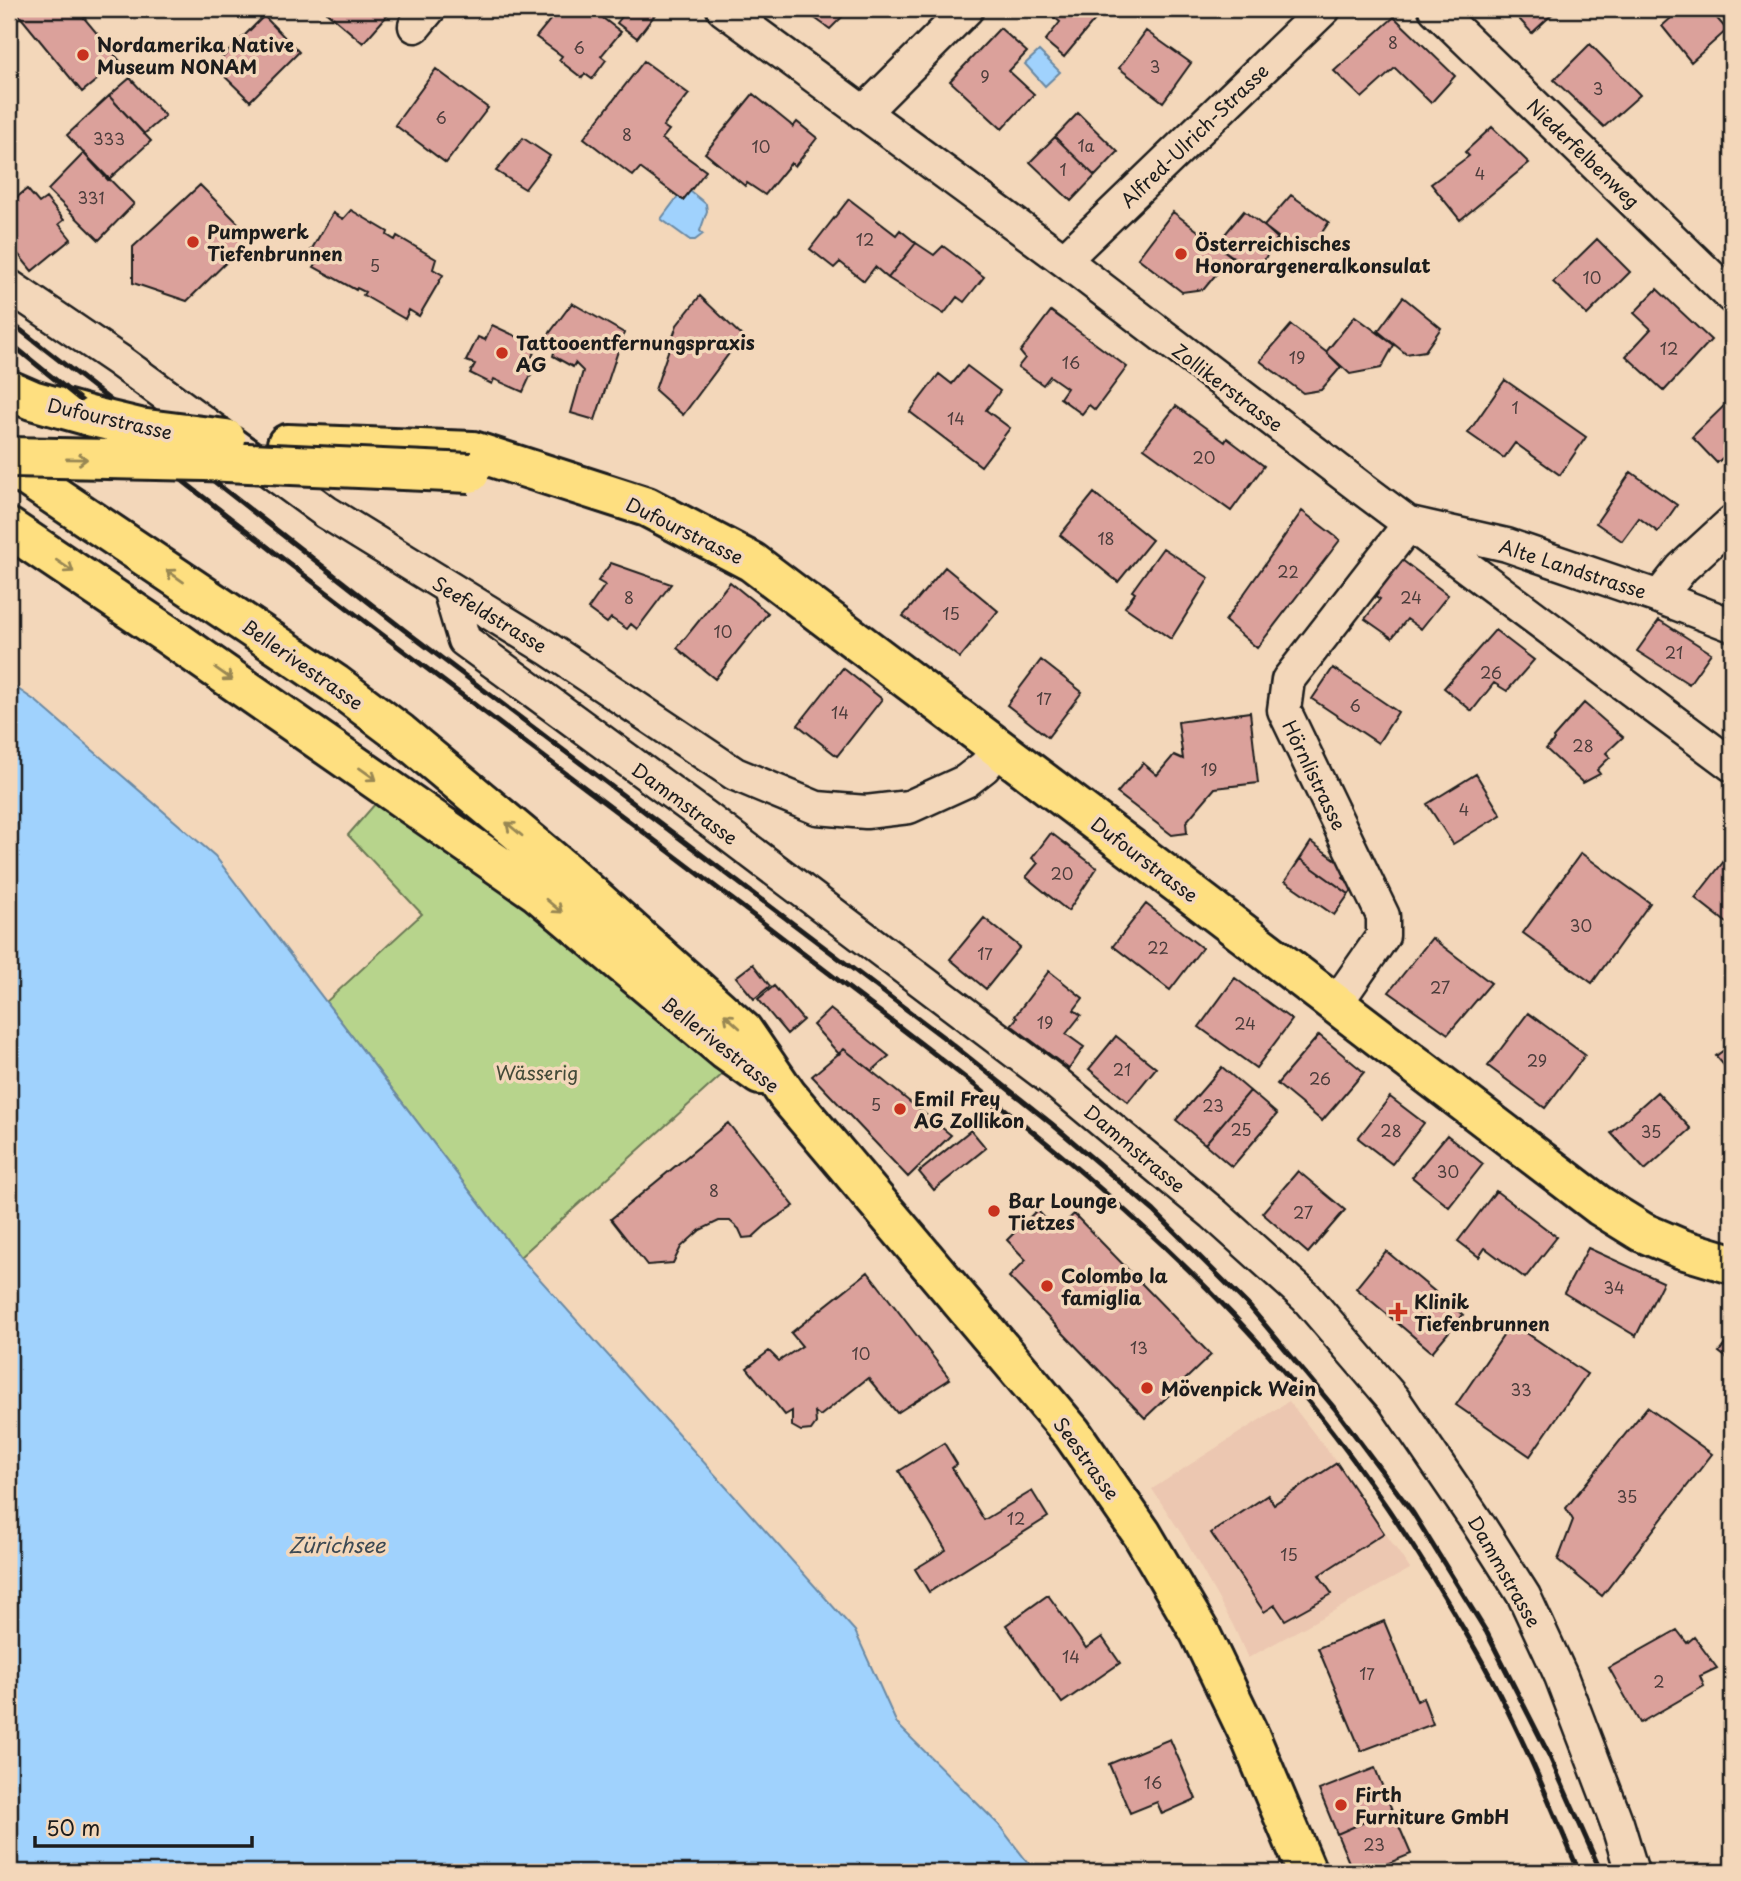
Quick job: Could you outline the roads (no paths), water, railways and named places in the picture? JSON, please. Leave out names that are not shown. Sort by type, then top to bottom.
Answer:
[{"type":"main road","name":"Dufourstrasse","points":[[9,390],[32,400],[116,423],[184,435],[471,462],[544,475],[647,507],[752,562],[1600,1206],[1642,1232],[1682,1249],[1732,1264]]},
{"type":"main road","name":"Dufourstrasse","points":[[9,457],[471,462]]},
{"type":"main road","name":"Bellerivestrasse","points":[[9,464],[335,684],[400,733],[559,867],[743,1031],[787,1095]]},
{"type":"main road","name":"Bellerivestrasse","points":[[9,528],[537,891],[725,1050],[787,1095]]},
{"type":"main road","name":"Seestrasse","points":[[787,1095],[1072,1433],[1142,1534],[1200,1633],[1251,1739],[1307,1872]]},
{"type":"street","name":"Zollikerstrasse","points":[[723,9],[1064,260],[1360,488],[1732,765]]},
{"type":"street","points":[[863,113],[967,9]]},
{"type":"street","name":"Alfred-Ulrich-Strasse","points":[[1064,260],[1324,9]]},
{"type":"street","name":"Niederfelbenweg","points":[[1435,9],[1732,297]]},
{"type":"street","name":"Seefeldstrasse","points":[[9,286],[118,360],[326,512],[547,648],[735,774],[817,808],[866,812],[909,807],[966,780],[984,767],[999,749]]},
{"type":"street","points":[[1659,597],[1682,568],[1732,522]]},
{"type":"street","name":"Alte Landstrasse","points":[[1410,523],[1507,545],[1732,625]]},
{"type":"street","name":"Hörnlistrasse","points":[[1335,1004],[1383,936],[1383,916],[1284,710],[1288,680],[1410,523]]},
{"type":"street","name":"Dammstrasse","points":[[449,589],[464,640],[705,817],[1054,1081],[1214,1214],[1306,1297],[1394,1400],[1524,1596],[1566,1688],[1617,1822],[1632,1872]]},
{"type":"water","points":[[1039,51],[1060,72],[1045,86],[1025,64]]},
{"type":"water","points":[[685,187],[706,204],[707,211],[700,231],[703,234],[695,240],[690,240],[661,219]]},
{"type":"water","name":"Zürichsee","points":[[9,683],[37,702],[215,856],[520,1257],[855,1631],[897,1724],[998,1824],[1035,1872],[9,1872]]},
{"type":"railway","points":[[9,321],[403,629],[943,1037],[1052,1124],[1154,1211],[1250,1307],[1336,1410],[1413,1513],[1487,1633],[1549,1755],[1601,1872]]},
{"type":"railway","points":[[9,342],[292,566],[951,1066],[1068,1161],[1180,1262],[1233,1315],[1300,1391],[1361,1471],[1418,1554],[1501,1696],[1579,1872]]},
{"type":"place","name":"Nordamerika Native Museum NONAM","points":[[83,55]]},
{"type":"place","name":"Pumpwerk Tiefenbrunnen","points":[[193,242]]},
{"type":"place","name":"Österreichisches Honorargeneralkonsulat","points":[[1181,254]]},
{"type":"place","name":"Tattooentfernungspraxis AG","points":[[502,353]]},
{"type":"place","name":"Emil Frey AG Zollikon","points":[[900,1109]]},
{"type":"place","name":"Bar Lounge Tietzes","points":[[994,1211]]},
{"type":"place","name":"Colombo la famiglia","points":[[1047,1286]]},
{"type":"place","name":"Klinik Tiefenbrunnen","points":[[1398,1312]]},
{"type":"place","name":"Mövenpick Wein","points":[[1147,1388]]},
{"type":"place","name":"Firth Furniture GmbH","points":[[1341,1805]]},
{"type":"park label","name":"Wässerig","points":[[537,1072]]}]
